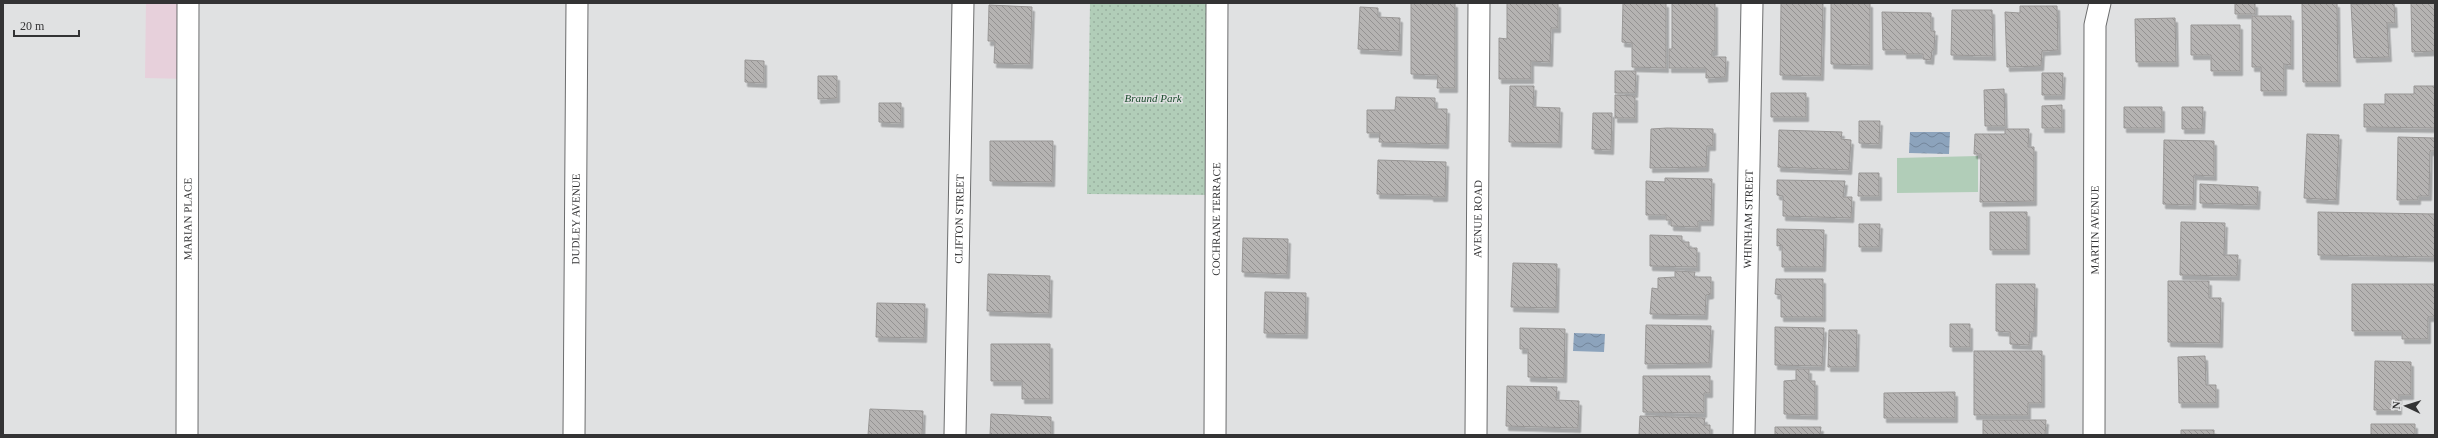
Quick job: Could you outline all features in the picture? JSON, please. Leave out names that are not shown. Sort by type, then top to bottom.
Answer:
[{"type":"street","name":"MARIAN PLACE","points":[[187,435],[188,3]]},
{"type":"street","name":"DUDLEY AVENUE","points":[[574,435],[577,3]]},
{"type":"street","name":"CLIFTON STREET","points":[[955,435],[963,3]]},
{"type":"street","name":"COCHRANE TERRACE","points":[[1215,435],[1217,3]]},
{"type":"street","name":"AVENUE ROAD","points":[[1476,435],[1479,3]]},
{"type":"street","name":"WHINHAM STREET","points":[[1744,435],[1752,3]]},
{"type":"street","name":"MARTIN AVENUE","points":[[2089,3],[2095,25]]},
{"type":"street","name":"MARTIN AVENUE","points":[[2094,435],[2095,25],[2100,3]]},
{"type":"shaded area","points":[[146,3],[188,3],[188,79],[145,78]]},
{"type":"green space","name":"Braund Park","points":[[1090,3],[1217,3],[1216,195],[1087,194]]},
{"type":"green space","points":[[1978,156],[1978,192],[1897,193],[1897,158]]},
{"type":"water","points":[[1910,132],[1950,132],[1949,154],[1909,153]]},
{"type":"water","points":[[1574,333],[1605,334],[1604,352],[1573,351]]},
{"type":"building","points":[[1411,3],[1455,3],[1455,88],[1437,88],[1438,75],[1411,74]]},
{"type":"building","points":[[1507,3],[1558,3],[1558,28],[1551,28],[1550,62],[1531,61],[1531,79],[1499,79],[1499,38],[1507,39]]},
{"type":"building","points":[[1623,3],[1666,3],[1666,68],[1632,67],[1632,43],[1622,42]]},
{"type":"building","points":[[1672,3],[1715,3],[1715,51],[1712,51],[1712,57],[1726,57],[1725,77],[1706,78],[1706,68],[1669,68],[1669,49],[1672,49]]},
{"type":"building","points":[[1781,3],[1823,3],[1821,76],[1780,75]]},
{"type":"building","points":[[1831,3],[1870,3],[1870,65],[1831,64]]},
{"type":"building","points":[[2235,3],[2255,3],[2255,14],[2235,14]]},
{"type":"building","points":[[2302,3],[2337,3],[2338,82],[2303,82]]},
{"type":"building","points":[[2394,3],[2395,23],[2387,23],[2389,57],[2354,58],[2351,4]]},
{"type":"building","points":[[2411,3],[2435,3],[2435,51],[2412,52]]},
{"type":"building","points":[[989,5],[1032,7],[1030,64],[994,63],[995,41],[988,41]]},
{"type":"building","points":[[2020,6],[2057,6],[2058,50],[2042,51],[2041,66],[2007,67],[2005,12],[2020,13]]},
{"type":"building","points":[[1360,7],[1378,8],[1378,17],[1400,18],[1399,51],[1358,49]]},
{"type":"building","points":[[1952,10],[1992,10],[1993,56],[1951,55]]},
{"type":"building","points":[[1882,12],[1931,13],[1931,31],[1935,31],[1934,50],[1932,50],[1931,60],[1923,59],[1923,54],[1904,54],[1904,50],[1883,50]]},
{"type":"building","points":[[2252,16],[2291,16],[2291,65],[2284,64],[2284,91],[2261,91],[2261,67],[2252,67]]},
{"type":"building","points":[[2175,18],[2176,62],[2136,62],[2135,19]]},
{"type":"building","points":[[2191,25],[2240,25],[2240,71],[2211,71],[2211,55],[2191,55]]},
{"type":"building","points":[[745,60],[764,61],[764,83],[745,82]]},
{"type":"building","points":[[1615,71],[1636,71],[1635,93],[1615,93]]},
{"type":"building","points":[[2042,73],[2063,73],[2062,95],[2042,95]]},
{"type":"building","points":[[818,76],[837,76],[837,98],[818,99]]},
{"type":"building","points":[[1510,86],[1534,86],[1533,107],[1560,108],[1559,143],[1509,142]]},
{"type":"building","points":[[2414,86],[2435,86],[2435,128],[2364,127],[2364,104],[2385,104],[2385,94],[2414,94]]},
{"type":"building","points":[[2004,89],[2005,126],[1985,126],[1984,90]]},
{"type":"building","points":[[1771,93],[1806,93],[1806,117],[1771,117]]},
{"type":"building","points":[[1615,95],[1635,96],[1635,118],[1615,118]]},
{"type":"building","points":[[1396,97],[1435,98],[1435,109],[1447,109],[1446,144],[1379,142],[1380,133],[1367,133],[1367,110],[1395,110]]},
{"type":"building","points":[[879,103],[901,103],[901,123],[879,122]]},
{"type":"building","points":[[2062,105],[2062,128],[2042,128],[2042,106]]},
{"type":"building","points":[[2124,107],[2162,107],[2162,128],[2124,128]]},
{"type":"building","points":[[2182,107],[2203,107],[2202,129],[2182,129]]},
{"type":"building","points":[[1593,113],[1612,113],[1611,150],[1592,149]]},
{"type":"building","points":[[1859,121],[1880,121],[1879,144],[1859,143]]},
{"type":"building","points":[[1651,129],[1713,129],[1713,146],[1707,146],[1706,167],[1650,168]]},
{"type":"building","points":[[2005,129],[2029,129],[2028,147],[2034,147],[2034,201],[1980,202],[1981,154],[1974,154],[1975,134],[2005,134]]},
{"type":"building","points":[[1779,130],[1842,132],[1841,139],[1851,140],[1849,170],[1778,167]]},
{"type":"building","points":[[2307,134],[2339,135],[2336,200],[2304,198]]},
{"type":"building","points":[[2398,137],[2435,138],[2435,151],[2430,151],[2429,196],[2418,196],[2418,200],[2397,200]]},
{"type":"building","points":[[2164,140],[2214,141],[2214,176],[2194,175],[2193,205],[2163,204]]},
{"type":"building","points":[[990,141],[1053,141],[1052,182],[990,181]]},
{"type":"building","points":[[1378,160],[1446,162],[1445,197],[1431,197],[1431,195],[1377,194]]},
{"type":"building","points":[[1859,173],[1879,173],[1879,196],[1858,196]]},
{"type":"building","points":[[1665,178],[1712,179],[1711,221],[1698,221],[1698,227],[1671,226],[1671,220],[1666,220],[1666,215],[1646,215],[1646,181],[1665,182]]},
{"type":"building","points":[[1777,180],[1845,181],[1843,197],[1852,197],[1851,218],[1783,216],[1783,196],[1777,195]]},
{"type":"building","points":[[2200,184],[2258,187],[2257,205],[2200,203]]},
{"type":"building","points":[[1990,212],[2027,212],[2027,250],[1990,250]]},
{"type":"building","points":[[2318,212],[2435,214],[2435,257],[2318,255]]},
{"type":"building","points":[[2181,222],[2225,223],[2224,255],[2238,255],[2237,276],[2180,275]]},
{"type":"building","points":[[1859,224],[1880,224],[1879,247],[1859,247]]},
{"type":"building","points":[[1777,229],[1824,230],[1823,267],[1782,267],[1782,245],[1777,246]]},
{"type":"building","points":[[1650,235],[1682,236],[1682,242],[1689,242],[1689,248],[1697,248],[1697,267],[1650,266]]},
{"type":"building","points":[[1243,238],[1288,239],[1287,274],[1242,272]]},
{"type":"building","points":[[1513,263],[1557,264],[1556,308],[1511,307]]},
{"type":"building","points":[[1675,271],[1695,272],[1694,277],[1711,277],[1711,294],[1706,295],[1705,315],[1650,314],[1652,288],[1658,289],[1658,278],[1675,277]]},
{"type":"building","points":[[988,274],[1050,276],[1049,313],[987,311]]},
{"type":"building","points":[[1776,279],[1823,279],[1823,317],[1781,317],[1781,295],[1775,294]]},
{"type":"building","points":[[2168,281],[2209,281],[2209,298],[2221,298],[2220,343],[2168,342]]},
{"type":"building","points":[[1996,284],[2035,284],[2034,332],[2030,332],[2029,345],[2010,344],[2010,332],[1996,331]]},
{"type":"building","points":[[2352,284],[2435,284],[2435,317],[2428,317],[2428,339],[2402,339],[2402,331],[2352,331]]},
{"type":"building","points":[[1265,292],[1306,293],[1305,334],[1264,333]]},
{"type":"building","points":[[877,303],[925,304],[924,338],[876,337]]},
{"type":"building","points":[[1950,324],[1970,324],[1970,347],[1950,347]]},
{"type":"building","points":[[1646,325],[1711,326],[1709,363],[1645,364]]},
{"type":"building","points":[[1775,327],[1824,328],[1822,366],[1775,365]]},
{"type":"building","points":[[1520,328],[1565,329],[1564,378],[1528,377],[1528,349],[1520,349]]},
{"type":"building","points":[[1829,330],[1857,330],[1856,367],[1828,367]]},
{"type":"building","points":[[991,344],[1050,344],[1050,399],[1022,399],[1022,381],[991,381]]},
{"type":"building","points":[[1974,351],[2042,351],[2042,403],[2028,403],[2028,415],[1974,415]]},
{"type":"building","points":[[2205,356],[2206,385],[2216,385],[2216,403],[2179,403],[2178,357]]},
{"type":"building","points":[[2375,361],[2411,362],[2411,395],[2399,395],[2399,410],[2374,410]]},
{"type":"building","points":[[1796,369],[1809,369],[1809,381],[1815,381],[1815,415],[1784,414],[1784,381],[1796,380]]},
{"type":"building","points":[[1643,376],[1710,376],[1710,393],[1704,393],[1704,413],[1643,412]]},
{"type":"building","points":[[1507,386],[1557,387],[1556,400],[1579,401],[1578,428],[1506,426]]},
{"type":"building","points":[[1955,392],[1955,418],[1884,418],[1884,393]]},
{"type":"building","points":[[870,409],[923,411],[922,435],[868,435]]},
{"type":"building","points":[[991,414],[1051,417],[1051,435],[990,435]]},
{"type":"building","points":[[1640,416],[1705,418],[1704,425],[1710,425],[1710,435],[1639,435]]},
{"type":"building","points":[[1983,420],[2046,420],[2045,435],[1983,435]]},
{"type":"building","points":[[2371,424],[2415,424],[2415,435],[2371,435]]},
{"type":"building","points":[[1775,427],[1821,427],[1820,435],[1775,435]]},
{"type":"building","points":[[2181,430],[2214,430],[2214,435],[2181,435]]}]
